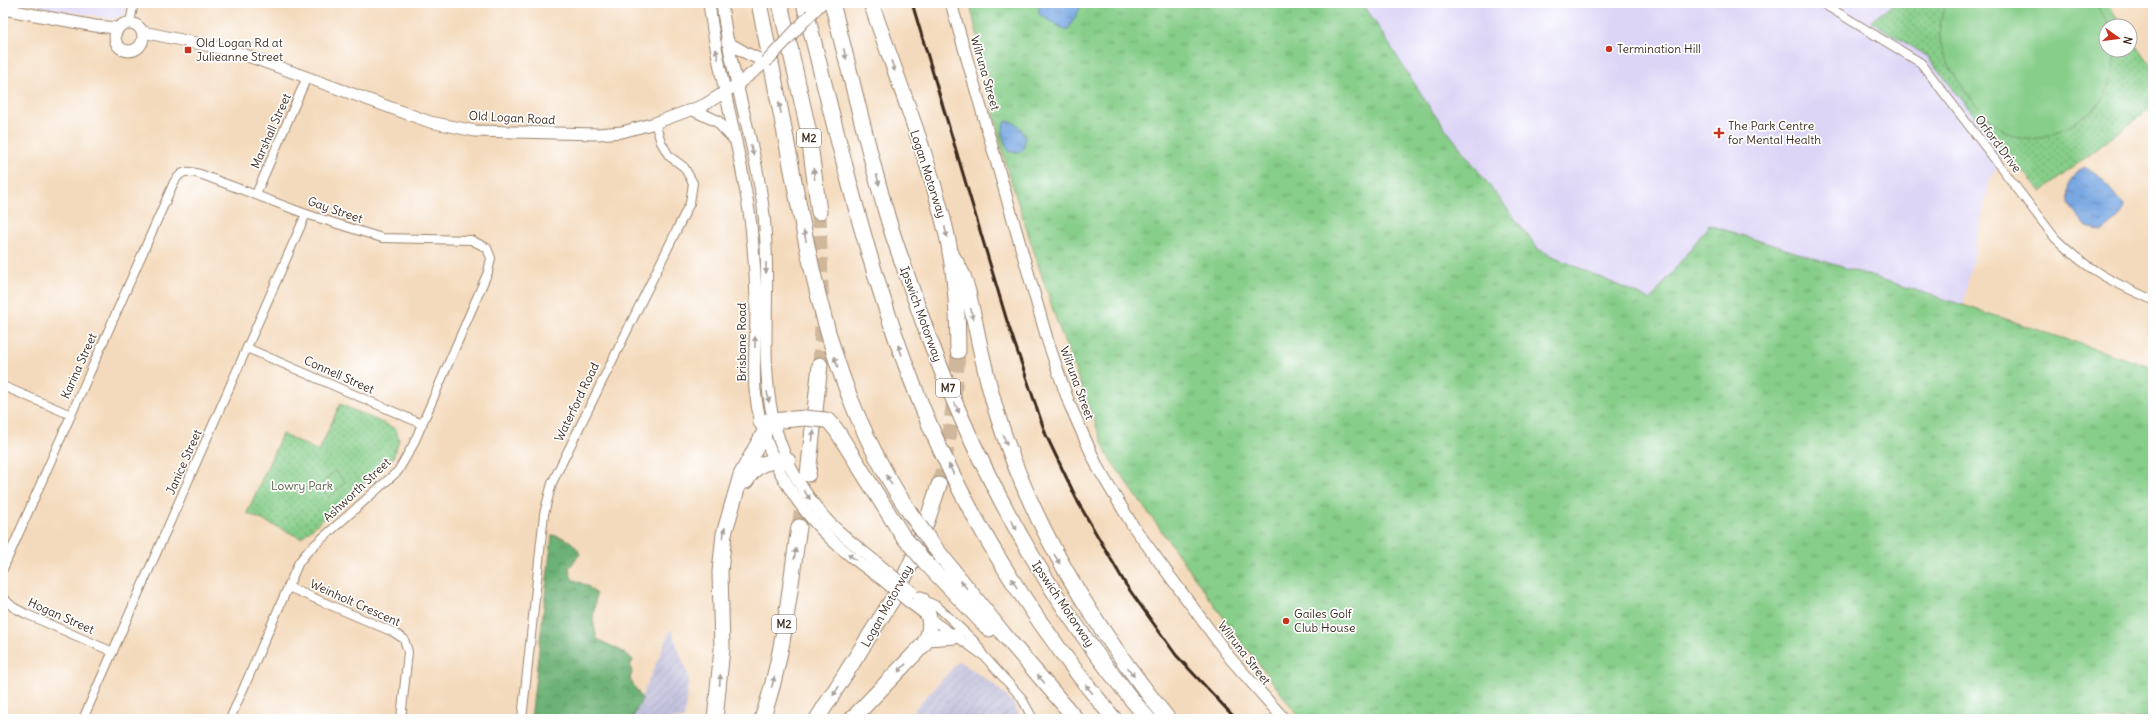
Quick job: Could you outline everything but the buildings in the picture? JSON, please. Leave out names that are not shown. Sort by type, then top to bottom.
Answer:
[{"type":"highway","points":[[759,3],[824,324],[848,397],[864,434],[892,486],[932,544],[1006,637],[1076,719]]},
{"type":"highway","name":"M2","points":[[780,3],[808,129],[819,212]]},
{"type":"highway","name":"M7","points":[[804,3],[875,278],[910,378],[931,430],[973,512],[1025,600],[1089,690],[1114,719]]},
{"type":"highway","name":"Ipswich Motorway","points":[[832,3],[888,220],[928,338],[964,424],[998,496],[1050,586],[1084,639],[1148,719]]},
{"type":"highway","name":"Logan Motorway","points":[[871,3],[932,182],[950,252],[957,300],[958,351]]},
{"type":"highway","points":[[950,252],[963,276],[1001,427],[1036,516],[1055,554],[1091,615],[1138,681],[1168,719]]},
{"type":"highway","points":[[808,474],[820,365]]},
{"type":"highway","points":[[715,719],[722,649],[721,551],[727,519],[741,475],[766,425],[805,418],[825,420],[833,426],[902,534],[925,562],[986,627],[1006,637]]},
{"type":"highway","points":[[736,492],[745,483],[756,467],[781,461]]},
{"type":"highway","name":"Logan Motorway","points":[[817,719],[900,589],[919,545],[939,485]]},
{"type":"highway","name":"M2","points":[[762,719],[781,648],[799,527]]},
{"type":"highway","points":[[852,719],[920,649],[927,638],[930,628],[929,617],[914,597]]},
{"type":"highway","points":[[927,638],[955,636]]},
{"type":"main road","name":"Brisbane Road","points":[[709,3],[715,45],[747,199],[754,258],[756,311],[754,373],[766,425],[781,461],[827,519],[885,576],[914,597]]},
{"type":"main road","name":"Brisbane Road","points":[[722,3],[727,42],[738,84],[757,172],[764,215],[766,248],[766,368],[768,394],[766,425]]},
{"type":"main road","name":"Old Logan Road","points":[[143,32],[234,51],[430,122],[475,130],[598,134],[622,132],[655,123],[693,110],[725,92],[738,84],[762,63],[822,3]]},
{"type":"main road","name":"Wilruna Street","points":[[951,3],[1048,342],[1069,403],[1098,468],[1133,526],[1230,658],[1284,719]]},
{"type":"main road","points":[[10,8],[95,26],[118,28],[130,22],[139,26],[143,32],[142,44],[139,48],[130,51],[121,49],[115,41],[95,26]]},
{"type":"main road","points":[[115,41],[118,28]]},
{"type":"main road","name":"Old Logan Road","points":[[142,44],[172,39]]},
{"type":"main road","points":[[727,42],[762,63]]},
{"type":"main road","points":[[693,110],[717,121],[736,141]]},
{"type":"street","points":[[130,22],[134,3]]},
{"type":"street","name":"Orford Drive","points":[[1822,3],[1922,63],[2055,238],[2075,258],[2095,272],[2153,300]]},
{"type":"street","name":"Marshall Street","points":[[256,194],[307,77]]},
{"type":"street","name":"Waterford Road","points":[[522,719],[544,514],[552,483],[690,203],[693,183],[684,167],[669,156],[661,142],[655,123]]},
{"type":"street","name":"Gay Street","points":[[180,174],[188,170],[256,194],[306,214],[382,238],[471,240],[487,248]]},
{"type":"street","name":"Karina Street","points":[[3,569],[174,182],[180,174]]},
{"type":"street","name":"Janice Street","points":[[83,719],[306,214]]},
{"type":"street","name":"Ashworth Street","points":[[230,719],[299,562],[309,550],[398,471],[422,424],[488,272],[491,258],[487,248]]},
{"type":"street","name":"Connell Street","points":[[247,348],[422,424]]},
{"type":"street","points":[[3,386],[71,415]]},
{"type":"street","name":"Weinholt Crescent","points":[[288,587],[393,632],[404,639],[408,652],[401,719]]},
{"type":"street","points":[[914,597],[937,606],[976,643],[982,655]]},
{"type":"street","name":"Hogan Street","points":[[3,598],[13,607],[26,614],[113,652]]},
{"type":"street","points":[[929,617],[982,655],[1021,697],[1033,719]]},
{"type":"shaded area","points":[[35,3],[128,3],[124,15],[112,19],[37,6]]},
{"type":"shaded area","name":"The Park Centre for Mental Health","points":[[1366,3],[1895,3],[1872,21],[1927,56],[2006,155],[1990,179],[1963,305],[1709,225],[1651,300],[1539,250],[1432,111],[1364,5]]},
{"type":"shaded area","points":[[671,629],[689,678],[684,719],[632,719]]},
{"type":"shaded area","points":[[959,661],[993,684],[1012,702],[1022,719],[906,719]]},
{"type":"green space","points":[[970,3],[1366,3],[1364,5],[1432,111],[1539,250],[1651,300],[1709,225],[1963,305],[2153,368],[2153,719],[1301,719],[1236,635],[1107,455],[1057,322],[1006,166]]},
{"type":"green space","points":[[1895,3],[2107,3],[2117,18],[2098,18],[2098,58],[2138,58],[2138,46],[2153,68],[2153,106],[2042,191],[2006,155],[1927,56],[1871,21]]},
{"type":"green space","points":[[1947,3],[2093,3],[2105,18],[2098,18],[2098,58],[2115,58],[2107,92],[2093,109],[2062,130],[2037,138],[2026,139],[2010,134],[1997,126],[1977,105],[1949,66],[1940,42],[1942,16]]},
{"type":"green space","name":"Lowry Park","points":[[340,404],[396,429],[399,440],[393,458],[301,538],[247,513],[282,434],[319,451]]},
{"type":"green space","points":[[335,471],[345,482],[329,497],[319,486]]},
{"type":"green space","points":[[552,535],[569,540],[580,554],[569,568],[572,579],[588,586],[596,594],[593,620],[597,639],[620,650],[633,660],[630,666],[632,672],[630,679],[642,699],[632,719],[531,719]]},
{"type":"water","points":[[1039,3],[1083,3],[1068,30],[1065,30],[1039,14]]},
{"type":"water","points":[[1008,121],[1017,125],[1025,137],[1024,147],[1021,152],[1010,152],[1006,145],[1003,137],[1003,130],[1005,122]]},
{"type":"water","points":[[2086,167],[2096,172],[2124,206],[2119,217],[2102,231],[2087,227],[2070,206],[2070,183],[2076,173]]},
{"type":"tunnel","points":[[819,212],[822,325],[820,365]]},
{"type":"tunnel","points":[[939,485],[952,419],[958,351]]},
{"type":"tunnel","points":[[799,527],[808,474]]},
{"type":"railway","points":[[912,3],[1007,321],[1046,435],[1079,504],[1126,585],[1176,655],[1236,719]]},
{"type":"place","name":"Termination Hill","points":[[1609,49]]},
{"type":"place","name":"Old Logan Rd at Julieanne Street","points":[[188,50]]},
{"type":"place","name":"The Park Centre for Mental Health","points":[[1719,133]]},
{"type":"place","name":"Gailes Golf Club House","points":[[1286,621]]}]
